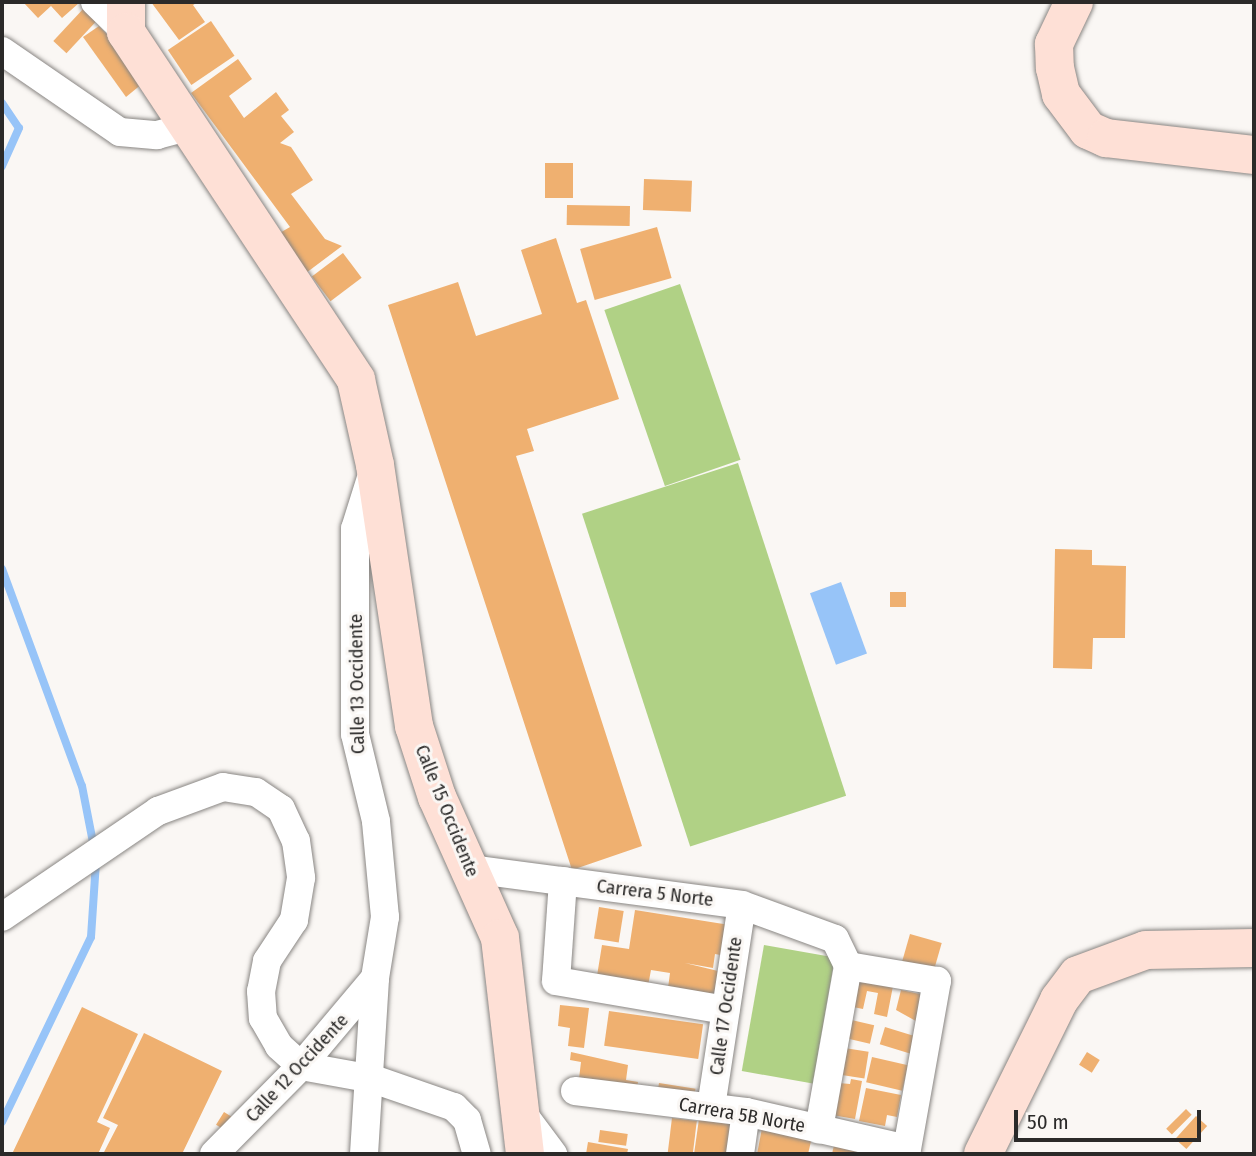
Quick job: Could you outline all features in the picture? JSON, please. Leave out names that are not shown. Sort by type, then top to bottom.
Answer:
[{"type":"main road","points":[[1074,2],[1054,44],[1055,68],[1061,94],[1088,130],[1106,138],[1254,155]]},
{"type":"main road","name":"Calle 15 Occidente","points":[[126,17],[190,125],[346,361],[375,464],[414,726],[500,938],[525,1154]]},
{"type":"main road","points":[[983,1154],[1059,1000],[1078,975],[1146,950],[1254,948]]},
{"type":"street","points":[[95,2],[126,17]]},
{"type":"street","points":[[2,51],[120,132],[157,135],[190,125]]},
{"type":"street","name":"Calle 13 Occidente","points":[[364,1154],[373,1079],[375,978],[385,917],[376,821],[355,720],[355,528],[375,464]]},
{"type":"street","points":[[2,917],[158,811],[223,787],[256,792],[281,809],[296,841],[300,878],[294,920],[267,961],[261,991],[263,1018],[301,1066],[373,1079],[454,1107],[467,1119],[478,1154]]},
{"type":"street","name":"Carrera 5 Norte","points":[[470,869],[741,905],[835,939],[848,967]]},
{"type":"street","points":[[563,881],[556,981],[726,1010]]},
{"type":"street","name":"Calle 17 Occidente","points":[[711,1107],[741,905]]},
{"type":"street","points":[[820,1129],[848,967]]},
{"type":"street","name":"Carrera 5B Norte","points":[[575,1091],[746,1112],[907,1149],[936,981],[848,967]]},
{"type":"street","name":"Calle 12 Occidente","points":[[214,1154],[301,1066],[375,978]]},
{"type":"street","points":[[521,1111],[553,1154]]},
{"type":"street","points":[[740,1154],[746,1112]]},
{"type":"green space","points":[[680,284],[741,460],[665,486],[604,310]]},
{"type":"green space","points":[[738,463],[846,796],[690,847],[582,514]]},
{"type":"green space","points":[[764,945],[835,958],[813,1084],[742,1071]]},
{"type":"water","points":[[841,582],[867,653],[836,665],[810,593]]},
{"type":"building","points":[[23,2],[79,3],[62,18],[51,6],[38,18]]},
{"type":"building","points":[[151,2],[198,2],[193,5],[205,22],[179,40]]},
{"type":"building","points":[[84,8],[97,20],[66,53],[53,41]]},
{"type":"building","points":[[211,21],[234,56],[191,85],[168,50]]},
{"type":"building","points":[[99,26],[148,79],[126,97],[83,37]]},
{"type":"building","points":[[238,59],[252,79],[229,96],[244,118],[276,92],[289,110],[281,116],[294,132],[280,143],[291,147],[313,180],[291,194],[325,239],[342,246],[306,273],[278,234],[290,227],[191,93]]},
{"type":"building","points":[[545,163],[573,163],[573,198],[545,198]]},
{"type":"building","points":[[644,179],[692,181],[691,212],[643,210]]},
{"type":"building","points":[[567,205],[630,206],[630,226],[567,225]]},
{"type":"building","points":[[657,227],[672,278],[595,300],[580,249]]},
{"type":"building","points":[[556,238],[577,303],[586,300],[619,399],[527,429],[534,451],[516,456],[642,846],[572,870],[388,305],[458,282],[476,336],[542,314],[521,250]]},
{"type":"building","points":[[343,253],[362,278],[331,301],[312,276]]},
{"type":"building","points":[[1055,549],[1092,550],[1092,565],[1126,566],[1125,638],[1093,638],[1092,669],[1053,668]]},
{"type":"building","points":[[890,592],[906,592],[906,607],[890,607]]},
{"type":"building","points":[[599,907],[624,911],[619,943],[594,939]]},
{"type":"building","points":[[635,910],[736,926],[731,957],[715,954],[713,968],[685,963],[718,971],[714,995],[668,988],[670,973],[651,970],[648,986],[596,982],[602,945],[629,949]]},
{"type":"building","points":[[910,934],[942,943],[933,974],[901,965]]},
{"type":"building","points":[[855,973],[894,981],[887,1017],[874,1014],[878,993],[867,991],[863,1009],[848,1006]]},
{"type":"building","points":[[901,990],[929,996],[923,1025],[896,1010]]},
{"type":"building","points":[[560,1005],[589,1008],[584,1048],[568,1046],[570,1028],[558,1026]]},
{"type":"building","points":[[82,1007],[138,1034],[97,1122],[110,1128],[98,1154],[12,1154]]},
{"type":"building","points":[[609,1011],[703,1024],[698,1059],[604,1046]]},
{"type":"building","points":[[843,1018],[874,1025],[870,1044],[839,1037]]},
{"type":"building","points":[[885,1027],[918,1037],[912,1054],[880,1044]]},
{"type":"building","points":[[144,1033],[222,1071],[182,1154],[103,1154],[118,1125],[103,1118]]},
{"type":"building","points":[[838,1047],[869,1052],[864,1079],[834,1074]]},
{"type":"building","points":[[571,1052],[628,1065],[626,1080],[638,1082],[636,1094],[578,1087],[581,1062],[570,1060]]},
{"type":"building","points":[[1087,1052],[1100,1060],[1092,1073],[1079,1065]]},
{"type":"building","points":[[872,1057],[908,1065],[902,1091],[866,1082]]},
{"type":"building","points":[[851,1079],[862,1081],[855,1119],[832,1115],[839,1083],[850,1084]]},
{"type":"building","points":[[659,1083],[696,1089],[693,1104],[657,1098]]},
{"type":"building","points":[[866,1088],[901,1095],[897,1117],[887,1115],[885,1126],[859,1121]]},
{"type":"building","points":[[1186,1109],[1192,1115],[1172,1134],[1166,1129]]},
{"type":"building","points":[[224,1112],[240,1122],[232,1135],[216,1125]]},
{"type":"building","points":[[1196,1116],[1207,1126],[1186,1149],[1175,1139]]},
{"type":"building","points":[[672,1118],[697,1121],[693,1154],[668,1154]]},
{"type":"building","points":[[699,1119],[742,1125],[738,1154],[694,1154]]},
{"type":"building","points":[[763,1123],[813,1133],[808,1154],[757,1154]]},
{"type":"building","points":[[600,1130],[628,1134],[626,1146],[598,1142]]},
{"type":"building","points":[[588,1142],[628,1149],[627,1154],[586,1154]]},
{"type":"building","points":[[834,1145],[874,1154],[832,1154]]},
{"type":"waterway","points":[[2,103],[19,128],[2,166]]},
{"type":"waterway","points":[[2,569],[82,786],[94,848]]},
{"type":"waterway","points":[[2,1122],[91,937],[96,861]]}]
